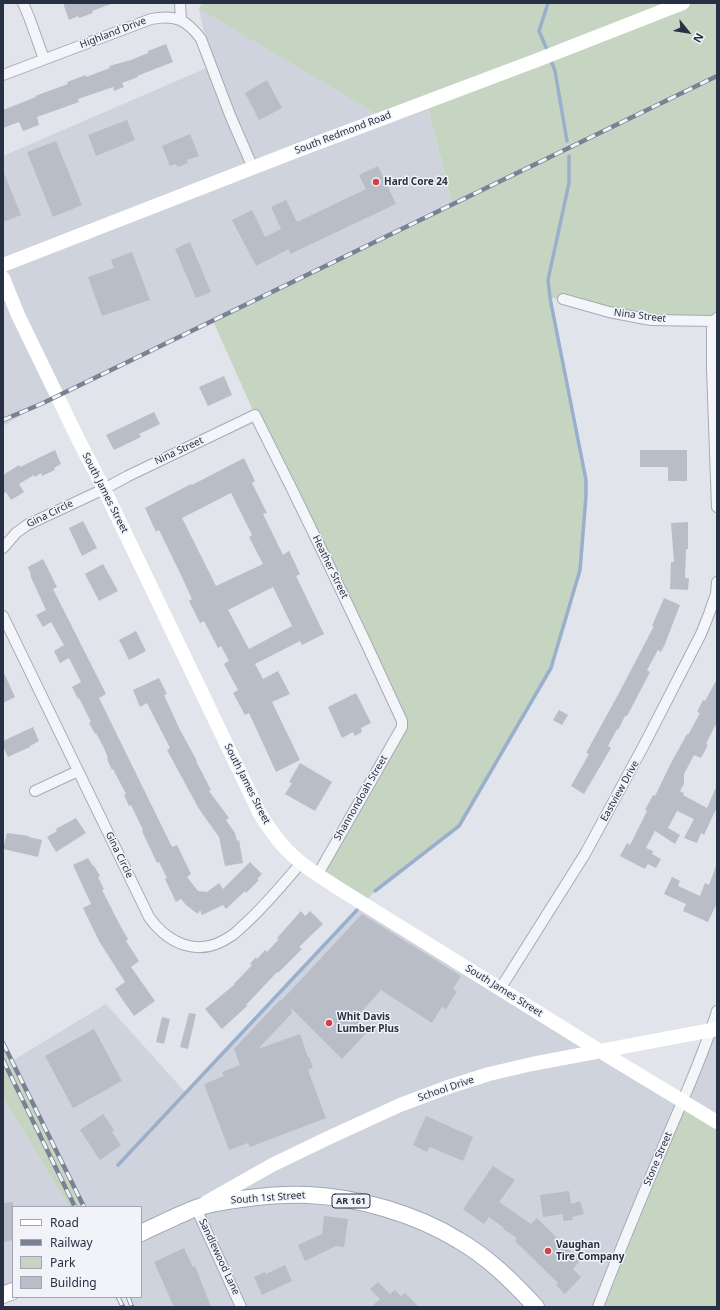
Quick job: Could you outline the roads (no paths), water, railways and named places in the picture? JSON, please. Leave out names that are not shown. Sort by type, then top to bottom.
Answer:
[{"type":"main road","name":"South 1st Street","points":[[142,1233],[196,1208],[226,1201],[287,1195],[309,1195],[342,1199],[375,1206],[407,1216],[458,1239],[491,1262],[536,1307]]},
{"type":"street","points":[[23,3],[44,59]]},
{"type":"street","points":[[180,3],[181,20],[195,31],[201,39],[230,115],[253,168]]},
{"type":"street","name":"South Redmond Road","points":[[3,265],[461,88],[560,52],[683,3]]},
{"type":"street","name":"Highland Drive","points":[[3,75],[151,19],[170,17],[181,20]]},
{"type":"street","name":"South James Street","points":[[3,278],[18,315],[104,489],[260,814],[286,849],[300,863],[600,1051],[717,1122]]},
{"type":"street","name":"Nina Street","points":[[563,299],[609,312],[651,320],[715,319]]},
{"type":"street","points":[[715,319],[712,329],[712,368],[717,507]]},
{"type":"street","name":"Nina Street","points":[[104,489],[255,415]]},
{"type":"street","name":"Heather Street","points":[[255,415],[361,631],[402,721]]},
{"type":"street","name":"Gina Circle","points":[[3,548],[16,533],[27,525],[104,489]]},
{"type":"street","name":"Eastview Drive","points":[[500,988],[585,854],[641,751],[701,634],[714,601],[717,582]]},
{"type":"street","name":"Gina Circle","points":[[3,616],[7,634],[78,771],[149,916],[162,932],[173,940],[192,947],[218,943],[231,936],[260,911],[300,863]]},
{"type":"street","name":"Shannondoah Street","points":[[318,874],[402,727],[402,721]]},
{"type":"street","points":[[35,791],[78,771]]},
{"type":"street","name":"Stone Street","points":[[598,1307],[645,1191],[714,1029],[717,1011]]},
{"type":"street","name":"School Drive","points":[[196,1208],[272,1165],[328,1138],[421,1097],[448,1087],[489,1074],[532,1064],[714,1029]]},
{"type":"street","name":"Sandlewood Lane","points":[[196,1208],[241,1307]]},
{"type":"waterway","points":[[548,3],[539,31],[548,52]]},
{"type":"waterway","points":[[550,58],[555,71],[567,141]]},
{"type":"waterway","points":[[375,891],[459,826],[551,668],[580,570],[586,480],[550,298],[548,280],[569,183],[569,156]]},
{"type":"waterway","points":[[118,1165],[357,910]]},
{"type":"railway","points":[[3,420],[41,404],[717,76]]},
{"type":"railway","points":[[3,1043],[84,1206]]},
{"type":"railway","points":[[3,1060],[75,1206]]},
{"type":"railway","points":[[118,1298],[123,1307]]},
{"type":"railway","points":[[128,1298],[132,1307]]},
{"type":"place","name":"Hard Core 24","points":[[376,182]]},
{"type":"place","name":"Whit Davis Lumber Plus","points":[[329,1023]]},
{"type":"place","name":"Vaughan Tire Company","points":[[548,1251]]}]
